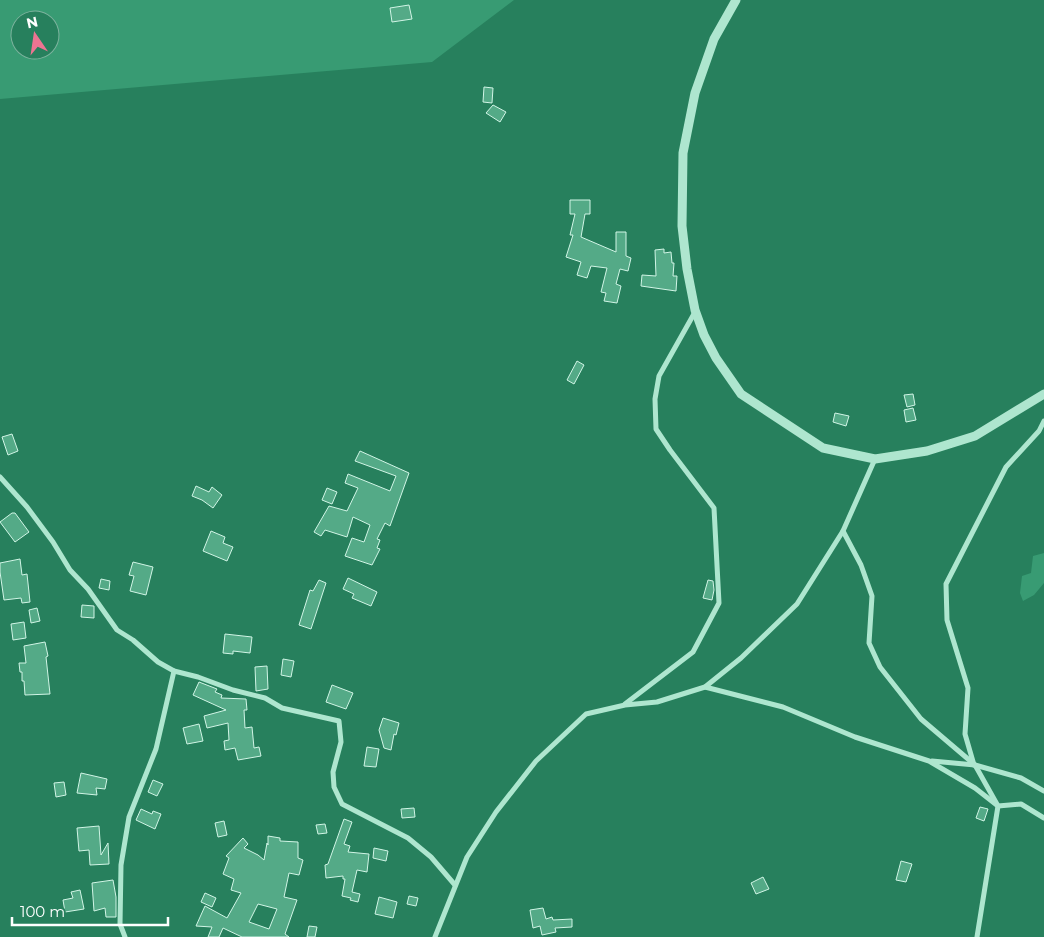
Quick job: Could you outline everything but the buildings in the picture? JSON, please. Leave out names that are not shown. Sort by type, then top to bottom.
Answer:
[{"type":"street","points":[[736,0],[714,39],[695,93],[683,153],[682,226],[687,269],[695,310],[704,335],[716,358],[741,394],[823,448],[875,459],[927,451],[975,436],[1044,394]]},
{"type":"street","points":[[625,705],[693,652],[719,604],[714,508],[656,429],[655,399],[659,376],[695,310]]},
{"type":"street","points":[[976,937],[998,806],[975,765],[965,734],[968,688],[948,620],[946,584],[1006,467],[1040,431],[1044,421]]},
{"type":"street","points":[[435,937],[468,857],[496,812],[536,761],[586,714],[625,705],[658,702],[705,687],[741,658],[797,604],[843,531],[875,459]]},
{"type":"street","points":[[0,477],[27,507],[53,542],[70,570],[88,589],[117,630],[133,640],[158,662],[174,671],[265,698],[282,708],[339,721],[341,742],[333,772],[334,787],[342,804],[408,838],[431,857],[455,885]]},
{"type":"street","points":[[843,531],[861,565],[872,596],[869,643],[880,667],[921,719],[975,765]]},
{"type":"street","points":[[125,937],[120,924],[121,865],[129,817],[156,749],[174,671]]},
{"type":"street","points":[[705,687],[783,706],[855,737],[929,761],[975,788],[998,806],[1021,804],[1044,818]]},
{"type":"street","points":[[929,761],[975,765],[1021,778],[1044,791]]},
{"type":"green space","points":[[0,0],[514,0],[432,62],[0,99]]},
{"type":"green space","points":[[1044,553],[1044,583],[1034,595],[1023,601],[1020,593],[1022,576],[1031,573],[1033,556]]}]
